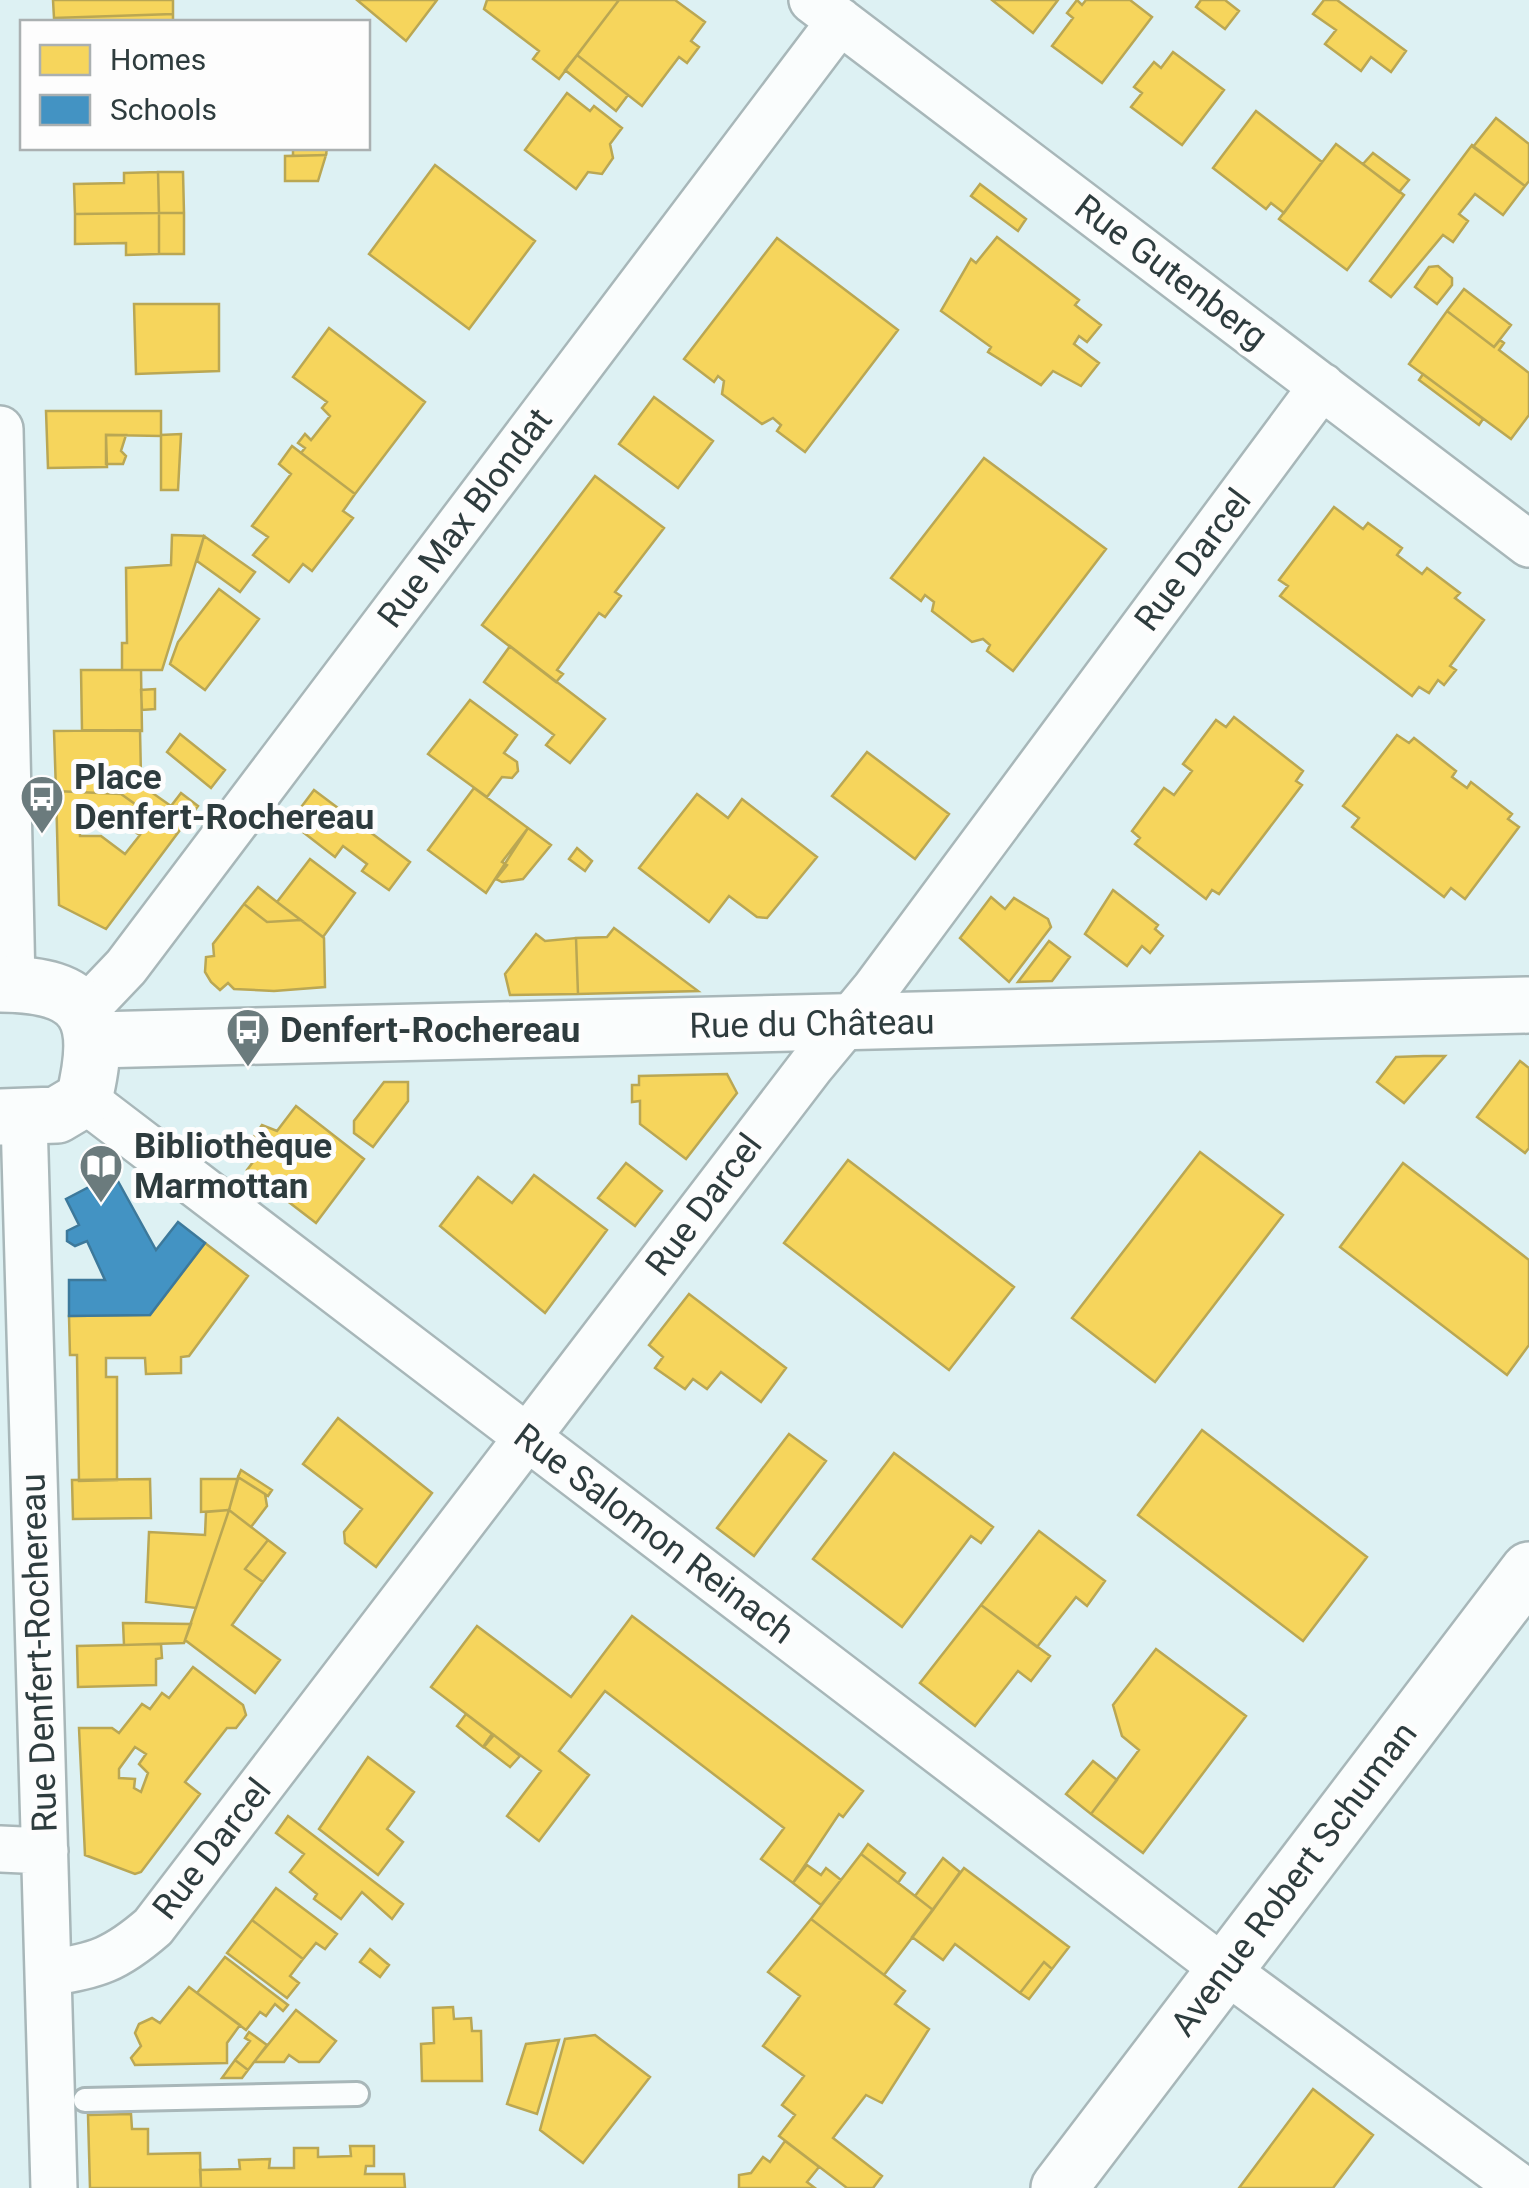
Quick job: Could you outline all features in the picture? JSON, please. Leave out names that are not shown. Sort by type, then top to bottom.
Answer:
[{"type":"main road","points":[[6,984],[44,985],[68,993],[90,1025],[84,1099],[57,1115],[12,1118]]},
{"type":"main road","name":"Rue du Château","points":[[90,1025],[849,1022],[1529,1004]]},
{"type":"main road","name":"Avenue Robert Schuman","points":[[1059,2188],[1529,1570]]},
{"type":"street","name":"Rue Gutenberg","points":[[826,10],[1529,544]]},
{"type":"street","name":"Rue Max Blondat","points":[[90,1025],[126,968],[826,10]]},
{"type":"street","name":"Rue Darcel","points":[[48,1973],[90,1967],[122,1954],[153,1927],[810,1066],[849,1022],[1322,386]]},
{"type":"street","points":[[0,430],[6,984]]},
{"type":"street","name":"Rue Salomon Reinach","points":[[84,1099],[1224,1969],[1521,2188]]},
{"type":"street","name":"Rue Denfert-Rochereau","points":[[12,1118],[45,1851],[54,2188]]},
{"type":"street","points":[[0,1848],[45,1851]]},
{"type":"lane","points":[[86,2100],[357,2094]]},
{"type":"building: Homes","points":[[53,0],[173,0],[173,14],[54,18]]},
{"type":"building: Homes","points":[[357,0],[437,0],[406,41]]},
{"type":"building: Homes","points":[[487,0],[619,0],[559,79],[533,59],[539,51],[484,9]]},
{"type":"building: Homes","points":[[619,0],[675,0],[705,22],[691,41],[699,47],[687,63],[679,57],[642,106],[577,55]]},
{"type":"building: Homes","points":[[992,0],[1058,0],[1033,33]]},
{"type":"building: Homes","points":[[1077,0],[1082,5],[1086,0],[1130,0],[1152,17],[1102,83],[1052,46],[1073,18],[1067,13]]},
{"type":"building: Homes","points":[[1201,0],[1225,0],[1239,11],[1225,29],[1196,7]]},
{"type":"building: Homes","points":[[1324,0],[1337,0],[1406,51],[1391,72],[1371,57],[1361,71],[1325,44],[1336,30],[1313,14]]},
{"type":"building: Homes","points":[[173,14],[173,20],[54,18]]},
{"type":"building: Homes","points":[[1173,52],[1224,90],[1182,145],[1131,107],[1142,93],[1134,87],[1154,62],[1161,68]]},
{"type":"building: Homes","points":[[577,55],[628,95],[616,111],[565,70]]},
{"type":"building: Homes","points":[[567,93],[590,111],[594,106],[622,128],[610,144],[613,158],[602,174],[588,172],[576,189],[525,150]]},
{"type":"building: Homes","points":[[1256,111],[1322,162],[1284,213],[1271,203],[1266,209],[1213,168]]},
{"type":"building: Homes","points":[[1496,118],[1529,144],[1529,181],[1525,186],[1473,147]]},
{"type":"building: Homes","points":[[1336,144],[1404,195],[1347,270],[1279,219]]},
{"type":"building: Homes","points":[[1472,145],[1525,186],[1503,215],[1475,194],[1459,214],[1468,221],[1453,242],[1443,235],[1391,297],[1370,281]]},
{"type":"building: Homes","points":[[293,150],[327,150],[326,155],[293,156]]},
{"type":"building: Homes","points":[[1373,153],[1409,180],[1399,192],[1363,164]]},
{"type":"building: Homes","points":[[326,155],[318,181],[285,181],[285,156]]},
{"type":"building: Homes","points":[[435,165],[535,241],[469,329],[369,254]]},
{"type":"building: Homes","points":[[158,172],[159,213],[75,214],[74,184],[124,183],[124,173]]},
{"type":"building: Homes","points":[[158,172],[183,172],[184,213],[159,213]]},
{"type":"building: Homes","points":[[980,184],[1026,219],[1018,231],[971,196]]},
{"type":"building: Homes","points":[[159,213],[184,213],[184,254],[159,254]]},
{"type":"building: Homes","points":[[159,213],[159,254],[126,255],[126,243],[75,244],[75,214]]},
{"type":"building: Homes","points":[[997,237],[1079,300],[1075,305],[1101,325],[1087,342],[1079,336],[1074,344],[1099,363],[1081,386],[1053,371],[1041,385],[988,352],[991,347],[941,311],[971,259],[976,263]]},
{"type":"building: Homes","points":[[777,238],[898,330],[805,452],[777,431],[781,425],[773,418],[762,424],[722,394],[724,381],[718,376],[714,382],[684,359]]},
{"type":"building: Homes","points":[[1438,266],[1452,278],[1452,285],[1437,304],[1415,287],[1429,267]]},
{"type":"building: Homes","points":[[1464,289],[1511,325],[1494,347],[1447,311]]},
{"type":"building: Homes","points":[[134,304],[219,304],[219,371],[136,374]]},
{"type":"building: Homes","points":[[1447,311],[1494,347],[1500,340],[1504,343],[1499,350],[1529,373],[1529,415],[1511,439],[1409,364]]},
{"type":"building: Homes","points":[[329,328],[425,402],[355,494],[301,453],[305,448],[298,443],[305,434],[311,440],[330,416],[322,408],[327,402],[293,377]]},
{"type":"building: Homes","points":[[1423,374],[1483,419],[1479,425],[1419,380]]},
{"type":"building: Homes","points":[[654,397],[713,441],[678,488],[619,444]]},
{"type":"building: Homes","points":[[46,411],[161,411],[161,436],[106,435],[107,467],[48,468]]},
{"type":"building: Homes","points":[[181,434],[178,490],[161,490],[161,435]]},
{"type":"building: Homes","points":[[106,435],[126,435],[121,451],[126,456],[123,464],[106,464]]},
{"type":"building: Homes","points":[[292,446],[355,494],[343,511],[353,518],[312,571],[303,564],[289,582],[253,555],[268,537],[252,526],[291,474],[279,464]]},
{"type":"building: Homes","points":[[984,458],[1106,549],[1013,671],[987,651],[990,645],[983,639],[972,642],[932,611],[934,602],[925,595],[921,601],[891,578]]},
{"type":"building: Homes","points":[[595,476],[664,528],[615,592],[621,596],[605,617],[599,613],[557,670],[563,674],[556,682],[482,625]]},
{"type":"building: Homes","points":[[1334,507],[1363,529],[1368,523],[1402,548],[1397,555],[1422,574],[1427,568],[1460,593],[1455,598],[1484,620],[1450,666],[1456,670],[1444,685],[1438,680],[1429,693],[1419,687],[1412,696],[1280,596],[1288,586],[1279,580]]},
{"type":"building: Homes","points":[[172,535],[204,536],[162,670],[122,670],[122,643],[127,643],[126,568],[171,565]]},
{"type":"building: Homes","points":[[204,536],[255,572],[240,592],[197,561]]},
{"type":"building: Homes","points":[[219,589],[259,619],[205,690],[170,664],[178,642]]},
{"type":"building: Homes","points":[[510,646],[605,719],[570,763],[546,745],[554,735],[484,682]]},
{"type":"building: Homes","points":[[81,670],[141,670],[142,731],[82,730]]},
{"type":"building: Homes","points":[[155,689],[155,709],[142,710],[141,690]]},
{"type":"building: Homes","points":[[470,700],[517,735],[504,753],[517,762],[518,771],[512,778],[502,777],[487,797],[428,754]]},
{"type":"building: Homes","points":[[1234,717],[1303,771],[1296,781],[1302,785],[1219,894],[1212,890],[1206,899],[1135,844],[1140,838],[1132,831],[1164,788],[1174,795],[1192,771],[1183,764],[1216,720],[1226,727]]},
{"type":"building: Homes","points":[[140,730],[141,777],[152,776],[151,792],[171,806],[181,793],[198,806],[177,834],[121,794],[56,791],[54,731]]},
{"type":"building: Homes","points":[[180,734],[225,770],[211,788],[167,752]]},
{"type":"building: Homes","points":[[1397,735],[1409,743],[1414,738],[1456,771],[1452,777],[1467,788],[1471,782],[1512,814],[1508,819],[1519,827],[1465,899],[1451,888],[1444,897],[1352,827],[1359,818],[1343,806]]},
{"type":"building: Homes","points":[[867,752],[949,814],[915,859],[832,796]]},
{"type":"building: Homes","points":[[474,788],[528,828],[486,893],[428,850]]},
{"type":"building: Homes","points":[[314,790],[410,862],[389,890],[362,871],[367,864],[343,846],[335,857],[290,822]]},
{"type":"building: Homes","points":[[56,791],[121,794],[177,834],[106,929],[59,905]],"holes":[[[94,811],[123,816],[122,825],[140,835],[125,854],[101,836],[80,836],[79,815],[94,816]]]},
{"type":"building: Homes","points":[[697,794],[728,818],[742,799],[817,857],[767,918],[757,917],[729,896],[709,922],[639,868]]},
{"type":"building: Homes","points":[[528,828],[551,845],[523,879],[496,879],[507,865],[502,862]]},
{"type":"building: Homes","points":[[577,848],[592,861],[585,871],[569,859]]},
{"type":"building: Homes","points":[[310,859],[355,893],[323,937],[277,902]]},
{"type":"building: Homes","points":[[258,887],[301,920],[267,922],[244,904]]},
{"type":"building: Homes","points":[[1113,890],[1158,925],[1155,929],[1163,936],[1150,953],[1142,946],[1127,966],[1085,934]]},
{"type":"building: Homes","points":[[991,897],[1005,909],[1014,898],[1048,919],[1051,927],[1009,982],[960,938]]},
{"type":"building: Homes","points":[[244,904],[267,922],[301,920],[324,938],[325,987],[274,991],[234,989],[228,983],[220,990],[211,982],[205,972],[206,957],[214,956],[213,944]]},
{"type":"building: Homes","points":[[614,928],[698,991],[578,994],[576,938],[607,937]]},
{"type":"building: Homes","points":[[536,934],[545,941],[576,938],[578,994],[510,995],[505,974]]},
{"type":"building: Homes","points":[[1049,941],[1070,957],[1052,981],[1018,982]]},
{"type":"building: Homes","points":[[1445,1056],[1404,1103],[1377,1082],[1396,1057]]},
{"type":"building: Homes","points":[[1520,1061],[1529,1068],[1529,1148],[1525,1153],[1477,1117]]},
{"type":"building: Homes","points":[[727,1074],[737,1093],[686,1159],[640,1124],[640,1101],[632,1102],[632,1085],[639,1085],[639,1076]]},
{"type":"building: Homes","points":[[384,1082],[408,1082],[408,1101],[373,1147],[354,1133],[354,1121]]},
{"type":"building: Homes","points":[[296,1106],[364,1159],[316,1223],[247,1170],[262,1150],[253,1138],[262,1125],[277,1131]]},
{"type":"building: Homes","points":[[1200,1152],[1283,1215],[1155,1382],[1072,1318]]},
{"type":"building: Homes","points":[[848,1160],[1014,1287],[949,1370],[784,1243]]},
{"type":"building: Homes","points":[[626,1163],[662,1191],[635,1226],[598,1198]]},
{"type":"building: Homes","points":[[1403,1163],[1529,1260],[1529,1345],[1507,1375],[1340,1247]]},
{"type":"building: Homes","points":[[534,1175],[607,1230],[545,1313],[440,1226],[478,1177],[512,1203]]},
{"type":"building: Homes","points":[[205,1243],[248,1276],[189,1356],[181,1357],[181,1373],[146,1374],[145,1358],[106,1358],[106,1377],[117,1377],[117,1480],[79,1481],[77,1355],[70,1355],[69,1316],[150,1315]]},
{"type":"building: Homes","points":[[689,1294],[786,1368],[761,1402],[721,1372],[707,1389],[693,1379],[685,1389],[655,1368],[663,1357],[649,1345]]},
{"type":"building: Homes","points":[[338,1418],[432,1493],[376,1567],[345,1543],[344,1532],[362,1509],[303,1464]]},
{"type":"building: Homes","points":[[1202,1430],[1367,1557],[1303,1641],[1138,1515]]},
{"type":"building: Homes","points":[[789,1434],[826,1461],[754,1556],[717,1528]]},
{"type":"building: Homes","points":[[894,1453],[993,1527],[981,1543],[971,1536],[902,1627],[813,1559]]},
{"type":"building: Homes","points":[[241,1470],[272,1490],[268,1496],[238,1477]]},
{"type":"building: Homes","points":[[238,1477],[265,1494],[267,1506],[251,1527],[229,1510]]},
{"type":"building: Homes","points":[[150,1479],[151,1518],[73,1519],[72,1480]]},
{"type":"building: Homes","points":[[201,1479],[238,1479],[229,1510],[201,1512]]},
{"type":"building: Homes","points":[[229,1510],[196,1608],[146,1602],[149,1532],[205,1535],[206,1512]]},
{"type":"building: Homes","points":[[229,1510],[268,1540],[245,1569],[263,1582],[232,1625],[280,1660],[255,1693],[185,1640]]},
{"type":"building: Homes","points":[[1039,1531],[1105,1581],[1087,1606],[1076,1597],[1037,1647],[981,1605]]},
{"type":"building: Homes","points":[[268,1540],[285,1553],[263,1582],[245,1569]]},
{"type":"building: Homes","points":[[981,1605],[1050,1656],[1031,1681],[1018,1671],[975,1726],[920,1683]]},
{"type":"building: Homes","points":[[632,1616],[863,1791],[843,1817],[839,1814],[793,1883],[761,1859],[784,1828],[605,1691],[559,1751],[589,1775],[539,1841],[507,1816],[541,1771],[431,1687],[477,1626],[571,1697]]},
{"type":"building: Homes","points":[[123,1623],[191,1624],[184,1643],[124,1645]]},
{"type":"building: Homes","points":[[161,1644],[162,1658],[156,1659],[156,1685],[78,1687],[77,1646]]},
{"type":"building: Homes","points":[[1156,1649],[1246,1716],[1143,1853],[1091,1814],[1139,1750],[1122,1736],[1113,1705]]},
{"type":"building: Homes","points":[[193,1667],[243,1705],[246,1715],[236,1728],[227,1728],[185,1782],[200,1794],[141,1872],[135,1874],[85,1855],[79,1728],[112,1728],[119,1733],[142,1704],[150,1709],[162,1693],[169,1698]],"holes":[[[135,1747],[146,1754],[139,1764],[148,1773],[141,1792],[134,1788],[135,1779],[119,1778],[119,1769]]]},
{"type":"building: Homes","points":[[466,1714],[492,1734],[483,1747],[457,1726]]},
{"type":"building: Homes","points":[[494,1735],[520,1756],[510,1767],[484,1747]]},
{"type":"building: Homes","points":[[368,1757],[414,1792],[387,1829],[403,1842],[378,1875],[319,1829]]},
{"type":"building: Homes","points":[[1093,1761],[1117,1780],[1091,1814],[1066,1794]]},
{"type":"building: Homes","points":[[288,1816],[403,1904],[392,1919],[362,1892],[341,1919],[314,1899],[317,1894],[290,1872],[304,1854],[276,1833]]},
{"type":"building: Homes","points":[[868,1844],[905,1873],[898,1883],[861,1854]]},
{"type":"building: Homes","points":[[861,1854],[933,1910],[884,1975],[811,1919]]},
{"type":"building: Homes","points":[[943,1858],[960,1872],[933,1910],[915,1896]]},
{"type":"building: Homes","points":[[807,1865],[821,1875],[826,1868],[841,1880],[821,1905],[793,1883]]},
{"type":"building: Homes","points":[[964,1868],[1069,1947],[1052,1969],[1044,1962],[1020,1993],[955,1944],[943,1960],[912,1937]]},
{"type":"building: Homes","points":[[276,1888],[337,1934],[325,1949],[316,1943],[303,1959],[252,1920]]},
{"type":"building: Homes","points":[[811,1919],[905,1991],[895,2004],[929,2029],[882,2103],[866,2095],[833,2138],[882,2176],[873,2188],[847,2188],[779,2136],[795,2115],[782,2105],[804,2076],[763,2046],[800,1996],[768,1972]]},
{"type":"building: Homes","points":[[252,1920],[303,1959],[290,1976],[299,1983],[287,1998],[227,1953]]},
{"type":"building: Homes","points":[[370,1949],[389,1965],[380,1977],[360,1962]]},
{"type":"building: Homes","points":[[225,1957],[288,2005],[283,2011],[275,2004],[266,2016],[260,2012],[246,2030],[197,1993]]},
{"type":"building: Homes","points":[[1044,1962],[1052,1969],[1029,1999],[1020,1993]]},
{"type":"building: Homes","points":[[189,1987],[240,2025],[227,2043],[227,2063],[135,2065],[131,2058],[141,2046],[135,2033],[139,2024],[152,2018],[160,2023]]},
{"type":"building: Homes","points":[[453,2007],[454,2019],[471,2018],[472,2031],[481,2031],[482,2081],[422,2081],[421,2044],[434,2043],[433,2008]]},
{"type":"building: Homes","points":[[296,2010],[336,2041],[319,2062],[299,2062],[289,2055],[284,2062],[254,2062]]},
{"type":"building: Homes","points":[[249,2032],[267,2045],[248,2070],[235,2060],[250,2041],[245,2038]]},
{"type":"building: Homes","points":[[595,2035],[650,2077],[583,2163],[540,2130],[565,2039]]},
{"type":"building: Homes","points":[[559,2040],[537,2114],[507,2104],[526,2044]]},
{"type":"building: Homes","points":[[235,2060],[248,2070],[242,2078],[222,2078]]},
{"type":"building: Homes","points":[[1313,2089],[1373,2135],[1333,2188],[1239,2188]]},
{"type":"building: Homes","points":[[131,2114],[132,2129],[148,2129],[148,2154],[200,2153],[201,2188],[90,2188],[88,2115]]},
{"type":"building: Homes","points":[[785,2141],[819,2167],[807,2182],[815,2188],[739,2188],[739,2175],[751,2173],[763,2157],[770,2162]]},
{"type":"building: Homes","points":[[350,2146],[374,2146],[374,2166],[366,2166],[365,2174],[404,2174],[405,2188],[201,2188],[200,2170],[240,2169],[239,2160],[270,2159],[269,2168],[294,2168],[294,2148],[318,2148],[318,2157],[351,2156]]},
{"type":"building: Schools","points":[[114,1174],[156,1250],[178,1222],[205,1243],[150,1315],[69,1316],[69,1280],[105,1280],[87,1241],[75,1246],[67,1241],[67,1231],[79,1225],[66,1199]]},
{"type":"place","name":"Place Denfert-Rochereau","points":[[42,835]]},
{"type":"place","name":"Denfert-Rochereau","points":[[248,1068]]},
{"type":"place","name":"Bibliothèque Marmottan","points":[[101,1204]]}]
